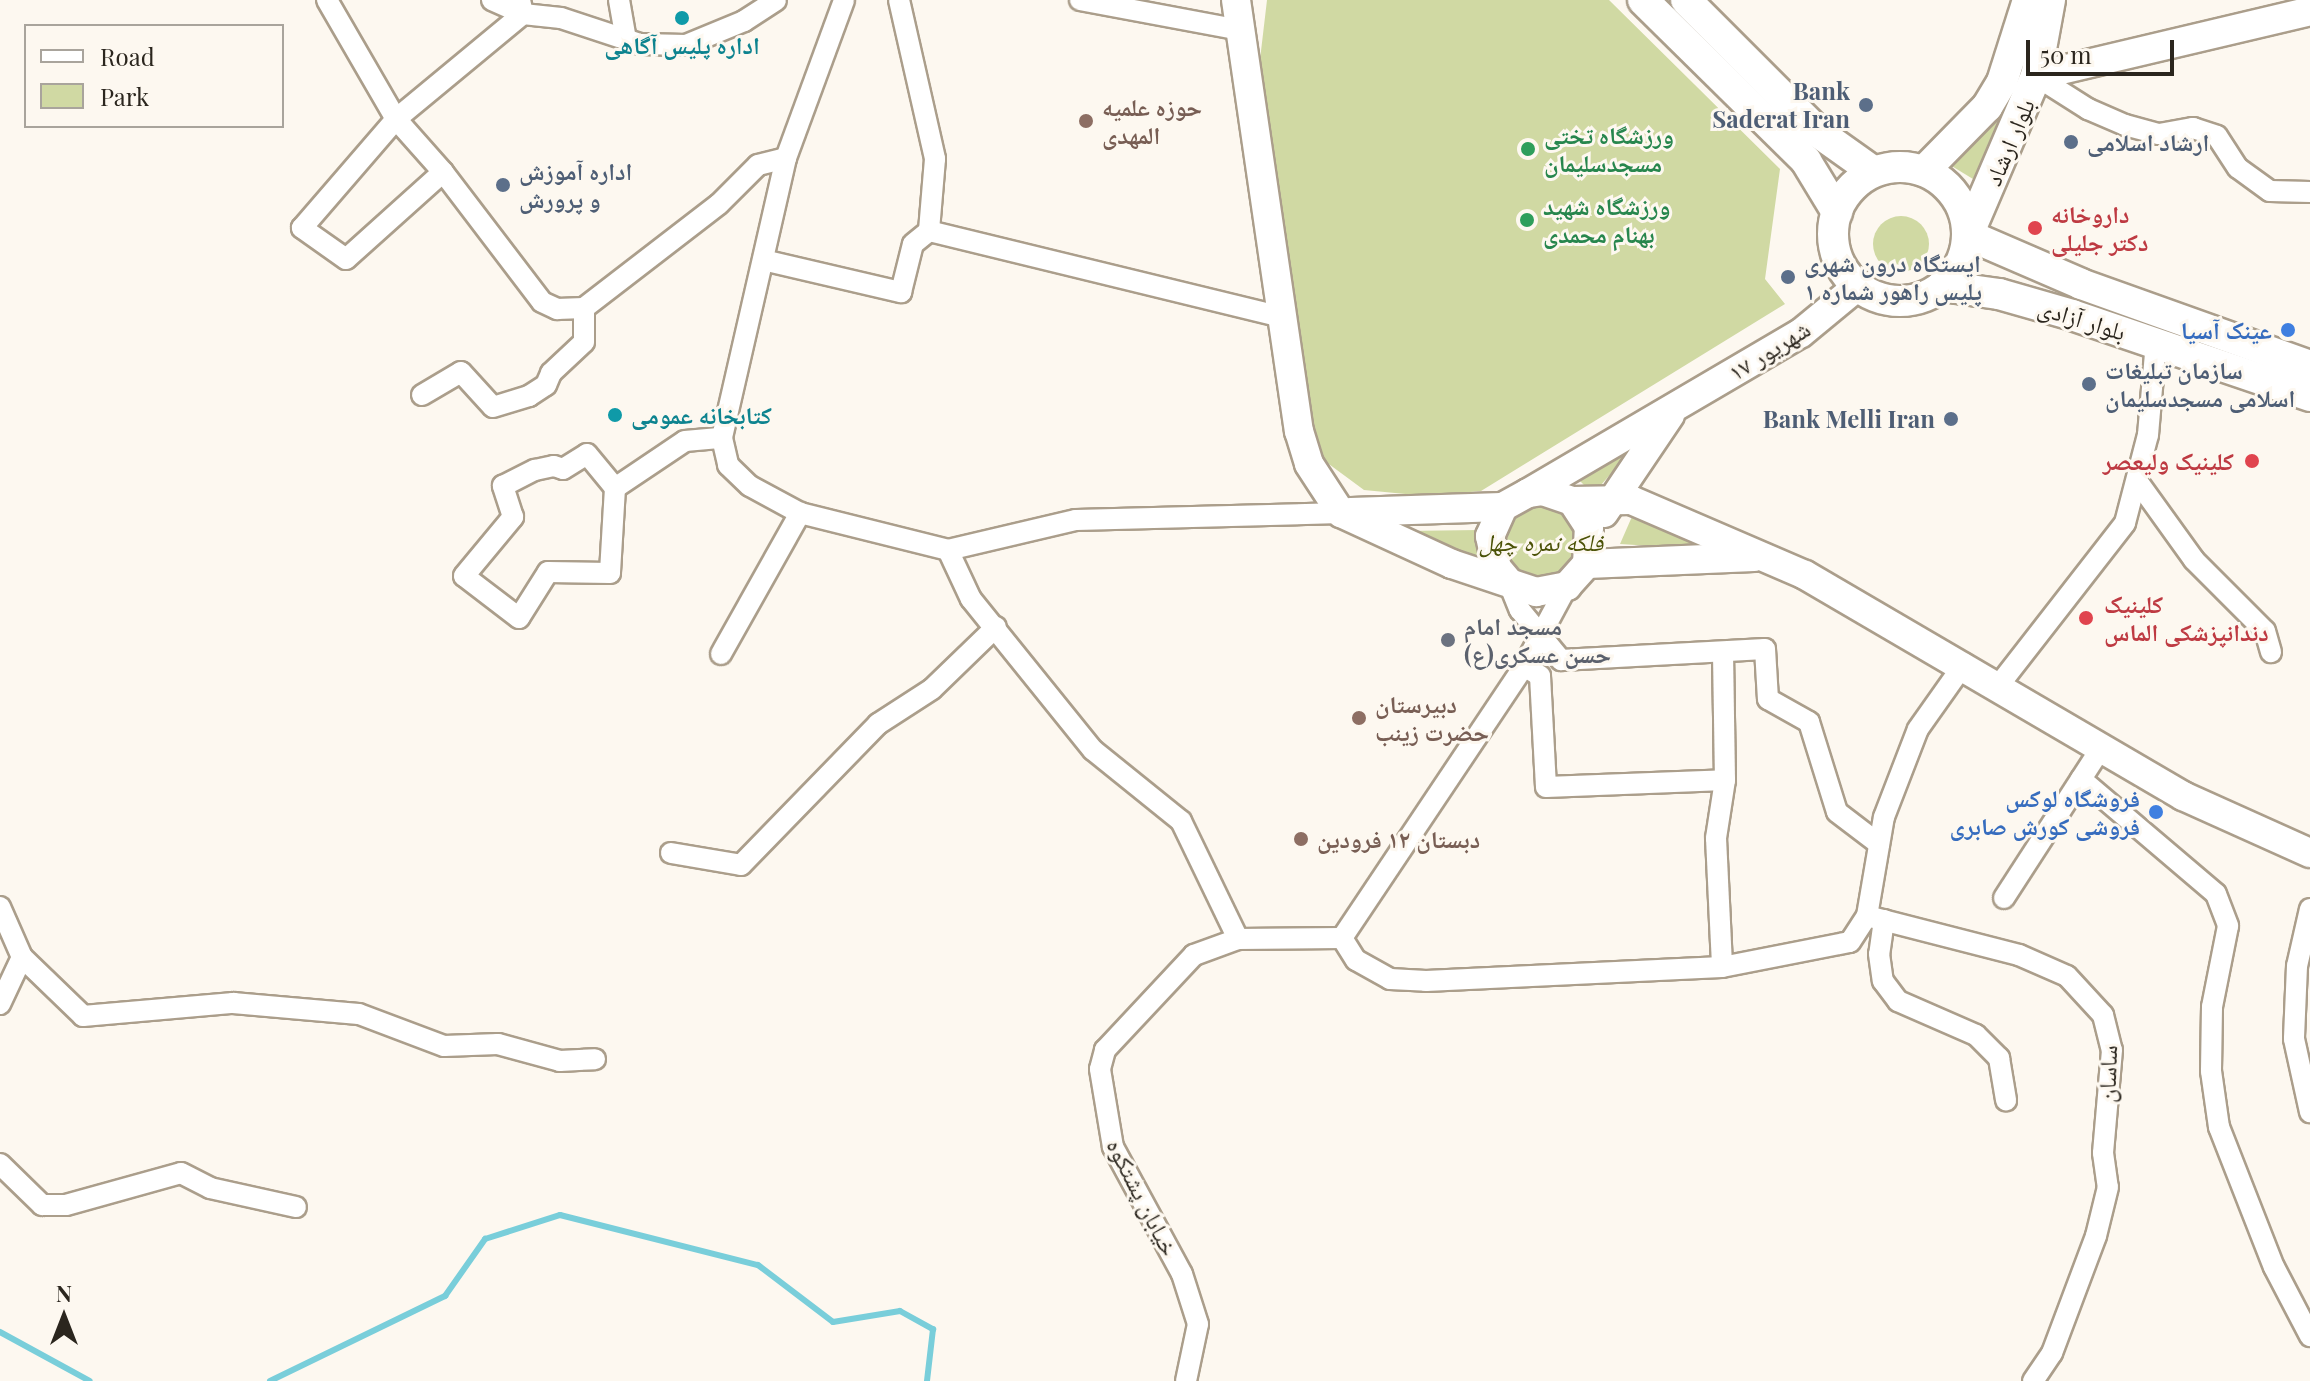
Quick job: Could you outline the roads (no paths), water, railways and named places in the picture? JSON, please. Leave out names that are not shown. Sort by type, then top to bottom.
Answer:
[{"type":"main road","points":[[1236,0],[1285,318],[1299,431],[1309,464],[1341,513],[1452,564],[1536,592],[1567,586],[1589,553],[1609,501],[1675,408]]},
{"type":"main road","points":[[1643,0],[1806,161],[1837,212]]},
{"type":"main road","points":[[1686,0],[1819,133],[1874,172]]},
{"type":"main road","name":"بلوار ارشاد","points":[[1924,171],[1987,107],[2002,82],[2028,0]]},
{"type":"main road","name":"بلوار ارشاد","points":[[1968,235],[2036,76],[2050,0]]},
{"type":"main road","points":[[2036,76],[2310,11]]},
{"type":"main road","points":[[1908,167],[1924,171],[1956,196],[1968,235],[1960,263],[1942,286],[1900,301],[1858,286],[1836,253],[1837,212],[1851,188],[1874,172],[1908,167]]},
{"type":"main road","name":"بلوار آزادی","points":[[1968,235],[2081,284],[2310,366]]},
{"type":"main road","name":"۱۷ شهریور","points":[[1528,493],[1801,333],[1858,286]]},
{"type":"main road","name":"بلوار آزادی","points":[[1942,286],[1999,294],[2156,342],[2310,396]]},
{"type":"main road","points":[[1643,504],[1647,445]]},
{"type":"main road","points":[[1341,513],[1503,507],[1528,493],[1558,494],[1572,501],[1643,504],[1757,557],[1805,575],[1964,664],[2183,796],[2310,853]]},
{"type":"main road","points":[[1572,501],[1589,527],[1589,553]]},
{"type":"main road","points":[[1503,507],[1490,536],[1497,568],[1508,581]]},
{"type":"main road","points":[[1589,553],[1757,557]]},
{"type":"street","points":[[327,0],[396,119],[443,172],[542,302],[557,309],[584,308],[719,204],[758,165],[786,158]]},
{"type":"street","points":[[492,0],[626,39],[686,45],[744,21],[776,0]]},
{"type":"street","points":[[619,0],[626,39]]},
{"type":"street","points":[[844,0],[786,158],[722,438],[728,465],[750,486],[800,513],[948,550],[1076,520],[1341,513]]},
{"type":"street","points":[[763,260],[901,292],[913,244],[929,231],[935,159],[899,0]]},
{"type":"street","points":[[1080,0],[1241,30]]},
{"type":"street","points":[[443,172],[346,259],[302,228],[396,119],[521,7]]},
{"type":"street","points":[[2036,76],[2088,109],[2125,125],[2159,134],[2193,128],[2217,136],[2238,168],[2270,191],[2310,192]]},
{"type":"street","points":[[929,231],[1285,318]]},
{"type":"street","points":[[422,395],[461,372],[493,407],[529,396],[546,385],[551,373],[584,342],[584,308]]},
{"type":"street","points":[[1999,685],[2125,523],[2138,482],[2156,342]]},
{"type":"street","points":[[615,488],[685,441],[722,438]]},
{"type":"street","points":[[587,454],[615,488],[610,573],[548,572],[519,618],[464,576],[513,517],[503,486],[535,470],[563,469],[587,454]]},
{"type":"street","points":[[2138,482],[2194,560],[2265,631],[2271,652]]},
{"type":"street","points":[[721,654],[800,513]]},
{"type":"street","points":[[948,550],[971,599],[1093,750],[1181,821],[1238,939]]},
{"type":"street","points":[[1508,581],[1539,639],[1561,660],[1765,649],[1768,699],[1809,722],[1837,812],[1879,844]]},
{"type":"street","points":[[1567,586],[1524,666],[1342,938],[1356,960],[1390,979],[1722,967],[1850,942],[1876,918]]},
{"type":"street","points":[[671,853],[741,865],[878,724],[932,689],[996,627]]},
{"type":"street","points":[[1722,967],[1716,838],[1725,780],[1723,653]]},
{"type":"street","points":[[1964,664],[1918,729],[1884,817],[1879,844],[1876,918],[1879,954],[1883,981],[1898,1001],[1976,1035],[1999,1058],[2006,1100]]},
{"type":"street","points":[[1524,666],[1540,676],[1546,787],[1725,780]]},
{"type":"street","points":[[2004,898],[2101,748]]},
{"type":"street","points":[[2081,779],[2216,894],[2228,926],[2212,1007],[2211,1071],[2219,1127],[2274,1267],[2310,1336]]},
{"type":"street","points":[[0,907],[22,957],[83,1016],[233,1003],[359,1014],[444,1046],[498,1044],[560,1061],[595,1059]]},
{"type":"street","points":[[2310,909],[2297,966],[2294,1039],[2310,1112]]},
{"type":"street","name":"ساسان","points":[[1876,918],[2019,955],[2067,976],[2103,1015],[2112,1050],[2103,1153],[2108,1187],[2096,1236],[2052,1353],[2033,1381]]},
{"type":"street","name":"خیابان پشتکوه","points":[[1186,1381],[1198,1324],[1182,1274],[1113,1147],[1100,1069],[1105,1050],[1194,955],[1238,939],[1342,938]]},
{"type":"street","points":[[0,1004],[22,957]]},
{"type":"street","points":[[0,1164],[42,1205],[66,1205],[181,1173],[210,1188],[296,1207]]},
{"type":"waterway","points":[[270,1381],[445,1296],[485,1239],[560,1215],[758,1265],[833,1322],[900,1311],[933,1329],[927,1381]]},
{"type":"waterway","points":[[0,1332],[90,1381]]},
{"type":"place","name":"اداره پلیس آگاهی","points":[[682,18]]},
{"type":"place","name":"Bank Saderat Iran","points":[[1866,105]]},
{"type":"place","name":"حوزه علمیه المهدی","points":[[1086,121]]},
{"type":"place","name":"ارشاد اسلامی","points":[[2071,142]]},
{"type":"place","name":"ورزشگاه تختی مسجدسلیمان","points":[[1528,149]]},
{"type":"place","name":"اداره آموزش و پرورش","points":[[503,185]]},
{"type":"place","name":"ورزشگاه شهید بهنام محمدی","points":[[1527,220]]},
{"type":"place","name":"داروخانه دکتر جلیلی","points":[[2035,228]]},
{"type":"place","name":"ایستگاه درون شهری پلیس راهور شماره ۱","points":[[1788,277]]},
{"type":"place","name":"عینک آسیا","points":[[2288,330]]},
{"type":"place","name":"سازمان تبلیغات اسلامی مسجدسلیمان","points":[[2089,384]]},
{"type":"place","name":"کتابخانه عمومی","points":[[615,415]]},
{"type":"place","name":"Bank Melli Iran","points":[[1951,419]]},
{"type":"place","name":"کلینیک ولیعصر","points":[[2252,461]]},
{"type":"place","name":"کلینیک دندانپزشکی الماس","points":[[2086,618]]},
{"type":"place","name":"مسجد امام حسن عسکری(ع)","points":[[1448,640]]},
{"type":"place","name":"دبیرستان حضرت زینب","points":[[1359,718]]},
{"type":"place","name":"فروشگاه لوکس فروشی کورش صابری","points":[[2156,812]]},
{"type":"place","name":"دبستان ۱۲ فرودین","points":[[1301,839]]},
{"type":"park label","name":"فلکه نمره چهل","points":[[1541,542]]}]
